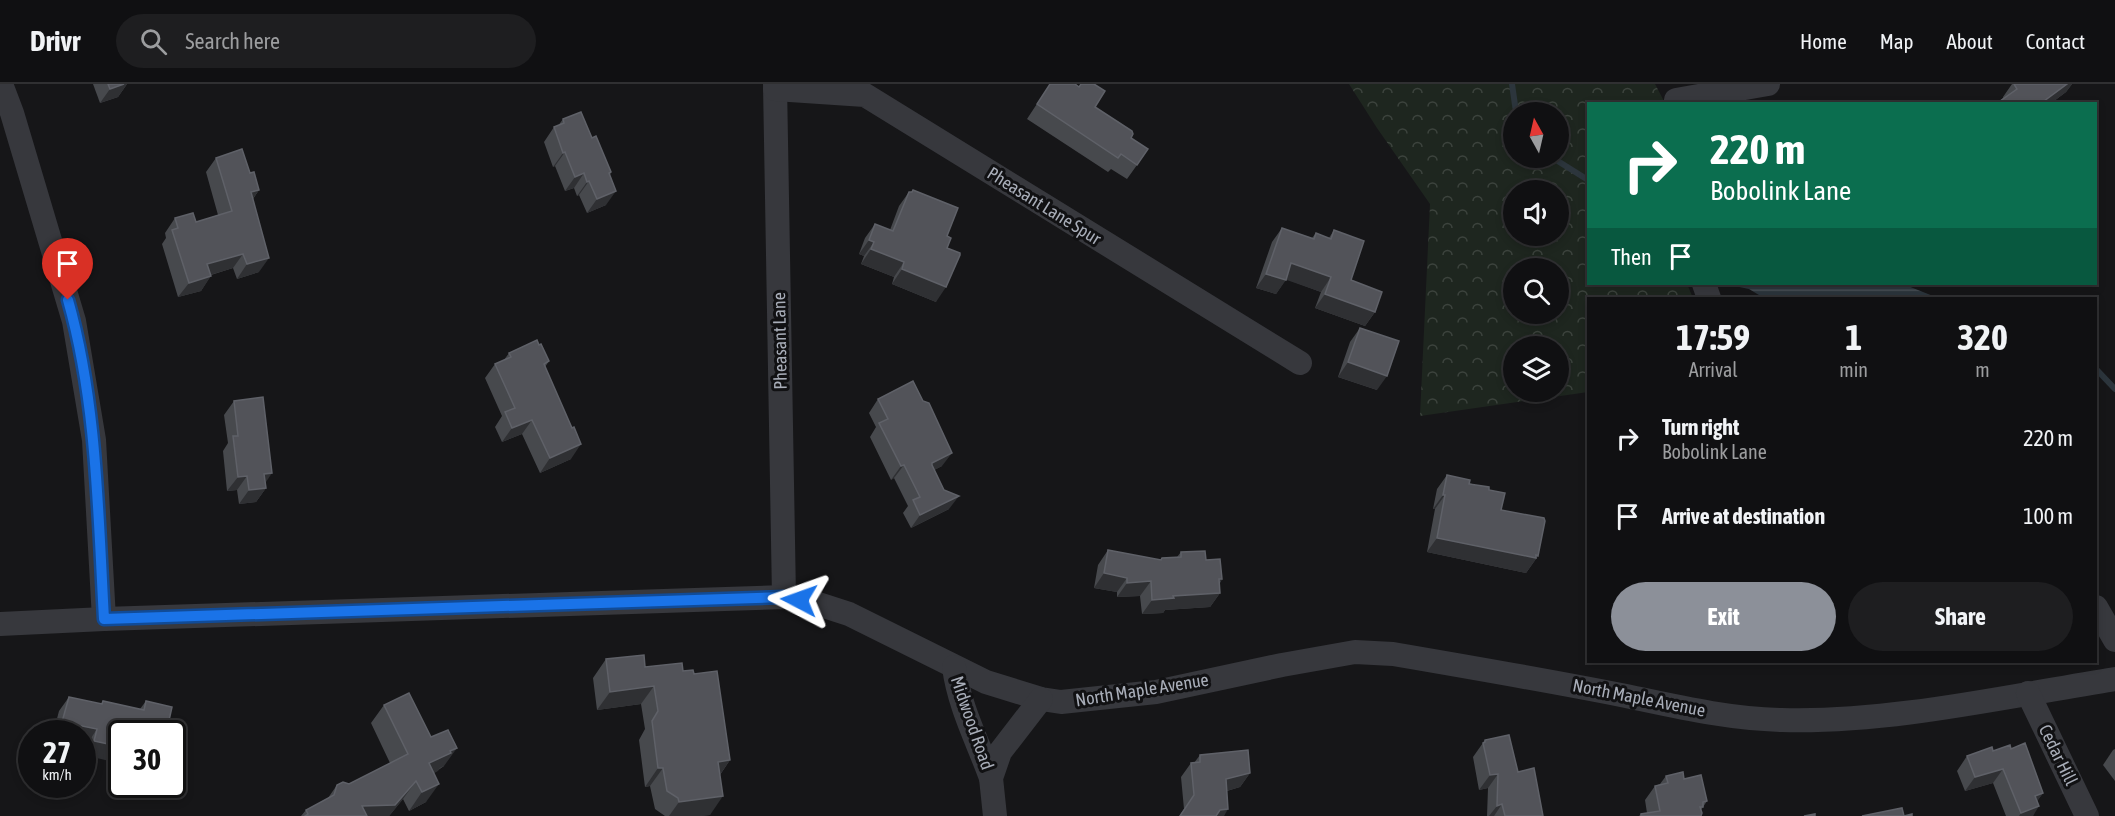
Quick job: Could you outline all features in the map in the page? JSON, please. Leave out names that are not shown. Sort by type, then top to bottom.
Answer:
[{"type":"street","points":[[1,84],[12,113],[74,321],[94,440],[104,619]]},
{"type":"street","points":[[1674,96],[1768,84]]},
{"type":"street","name":"Pheasant Lane Spur","points":[[775,87],[865,95],[1300,363]]},
{"type":"street","name":"Pheasant Lane","points":[[775,87],[784,597]]},
{"type":"street","name":"North Maple Avenue","points":[[0,624],[784,597],[815,603],[849,614],[986,682],[1041,699],[1071,701],[1156,692],[1355,652],[1393,654],[1690,709],[1749,718],[1783,720],[1903,713],[2115,679]]},
{"type":"street","points":[[2097,609],[2115,640]]},
{"type":"street","name":"Midwood Road","points":[[954,667],[966,712],[991,778],[995,816]]},
{"type":"street","name":"Cedar Hill","points":[[2028,693],[2087,816]]},
{"type":"street","name":"Midwood Road","points":[[991,778],[1000,752],[1041,699]]},
{"type":"green space","points":[[1349,84],[1655,84],[1664,102],[1587,102],[1587,285],[1687,285],[1693,297],[1587,297],[1587,392],[1569,395],[1569,336],[1503,336],[1503,402],[1518,402],[1420,416],[1430,204]]},
{"type":"shaded area","points":[[1730,285],[1902,285],[1936,297],[1762,297],[1749,289]]},
{"type":"building","points":[[108,84],[124,84],[110,89]]},
{"type":"building","points":[[1050,84],[1075,84],[1079,87],[1081,84],[1094,84],[1105,91],[1095,107],[1132,131],[1131,138],[1148,149],[1137,165],[1121,154],[1118,158],[1037,104]]},
{"type":"building","points":[[2014,84],[2067,84],[2043,102],[1999,102],[2017,89]]},
{"type":"building","points":[[581,112],[592,138],[596,136],[616,191],[597,199],[584,173],[575,177],[554,127],[564,123],[563,119]]},
{"type":"building","points":[[242,149],[250,173],[254,172],[259,190],[251,192],[269,258],[247,264],[243,254],[207,264],[211,276],[189,283],[172,230],[178,228],[175,218],[193,213],[196,222],[232,211],[216,158]]},
{"type":"building","points":[[913,190],[958,208],[947,236],[951,238],[947,248],[960,255],[946,287],[902,269],[904,262],[871,249],[874,242],[869,240],[875,224],[893,231],[909,192]]},
{"type":"building","points":[[1282,228],[1314,239],[1316,233],[1331,239],[1334,230],[1364,241],[1351,280],[1382,292],[1375,312],[1325,294],[1331,277],[1291,263],[1286,280],[1266,274]]},
{"type":"building","points":[[1360,328],[1399,341],[1387,376],[1348,362]]},
{"type":"building","points":[[537,340],[549,361],[544,364],[581,444],[550,458],[532,420],[512,428],[505,412],[515,408],[495,364],[511,357],[509,353]]},
{"type":"building","points":[[913,381],[923,401],[929,403],[952,453],[932,465],[944,490],[959,496],[920,515],[913,500],[920,497],[879,423],[888,419],[878,399]]},
{"type":"building","points":[[263,397],[272,473],[264,474],[266,488],[249,490],[247,476],[238,477],[233,436],[238,436],[234,401]]},
{"type":"building","points":[[1447,475],[1470,480],[1469,484],[1489,487],[1489,490],[1505,493],[1501,510],[1544,518],[1538,556],[1536,555],[1536,558],[1437,538]]},
{"type":"building","points":[[1108,550],[1161,560],[1162,558],[1181,557],[1181,552],[1205,551],[1206,560],[1220,559],[1222,579],[1219,579],[1220,593],[1173,596],[1174,598],[1152,600],[1151,581],[1127,583],[1127,578],[1104,573]]},
{"type":"building","points":[[644,655],[645,667],[682,663],[683,671],[693,670],[694,674],[717,671],[730,760],[718,762],[723,796],[679,802],[678,798],[667,791],[663,768],[658,768],[652,721],[658,711],[654,686],[610,692],[606,659]]},
{"type":"building","points":[[409,693],[431,737],[448,730],[457,748],[429,763],[439,784],[422,792],[416,781],[395,805],[362,806],[367,816],[305,816],[308,814],[306,810],[334,795],[337,785],[343,782],[349,784],[408,754],[384,705]]},
{"type":"building","points":[[69,697],[102,704],[103,701],[144,710],[146,701],[172,707],[169,720],[108,720],[108,744],[96,741],[96,720],[63,720]]},
{"type":"building","points":[[1509,735],[1518,772],[1534,768],[1543,816],[1505,816],[1502,804],[1497,806],[1498,774],[1490,775],[1483,743],[1485,740]]},
{"type":"building","points":[[2025,743],[2043,793],[2035,796],[2039,806],[2021,813],[2003,769],[1975,777],[1967,756],[1992,747],[1993,751],[2010,745],[2011,749]]},
{"type":"building","points":[[1248,750],[1250,773],[1226,779],[1228,809],[1220,810],[1216,816],[1180,816],[1194,795],[1191,763],[1200,762],[1200,755]]},
{"type":"building","points":[[1683,772],[1684,779],[1701,775],[1707,801],[1703,802],[1703,807],[1700,807],[1701,816],[1641,816],[1641,814],[1660,811],[1655,786],[1668,783],[1666,776]]},
{"type":"building","points":[[1902,808],[1904,816],[1862,816]]},
{"type":"waterway","points":[[1512,84],[1515,102]]},
{"type":"waterway","points":[[1569,168],[1587,179]]},
{"type":"waterway","points":[[2097,370],[2115,389]]},
{"type":"route","points":[[68,300],[74,321],[94,440],[104,619],[784,597],[799,600]]}]
